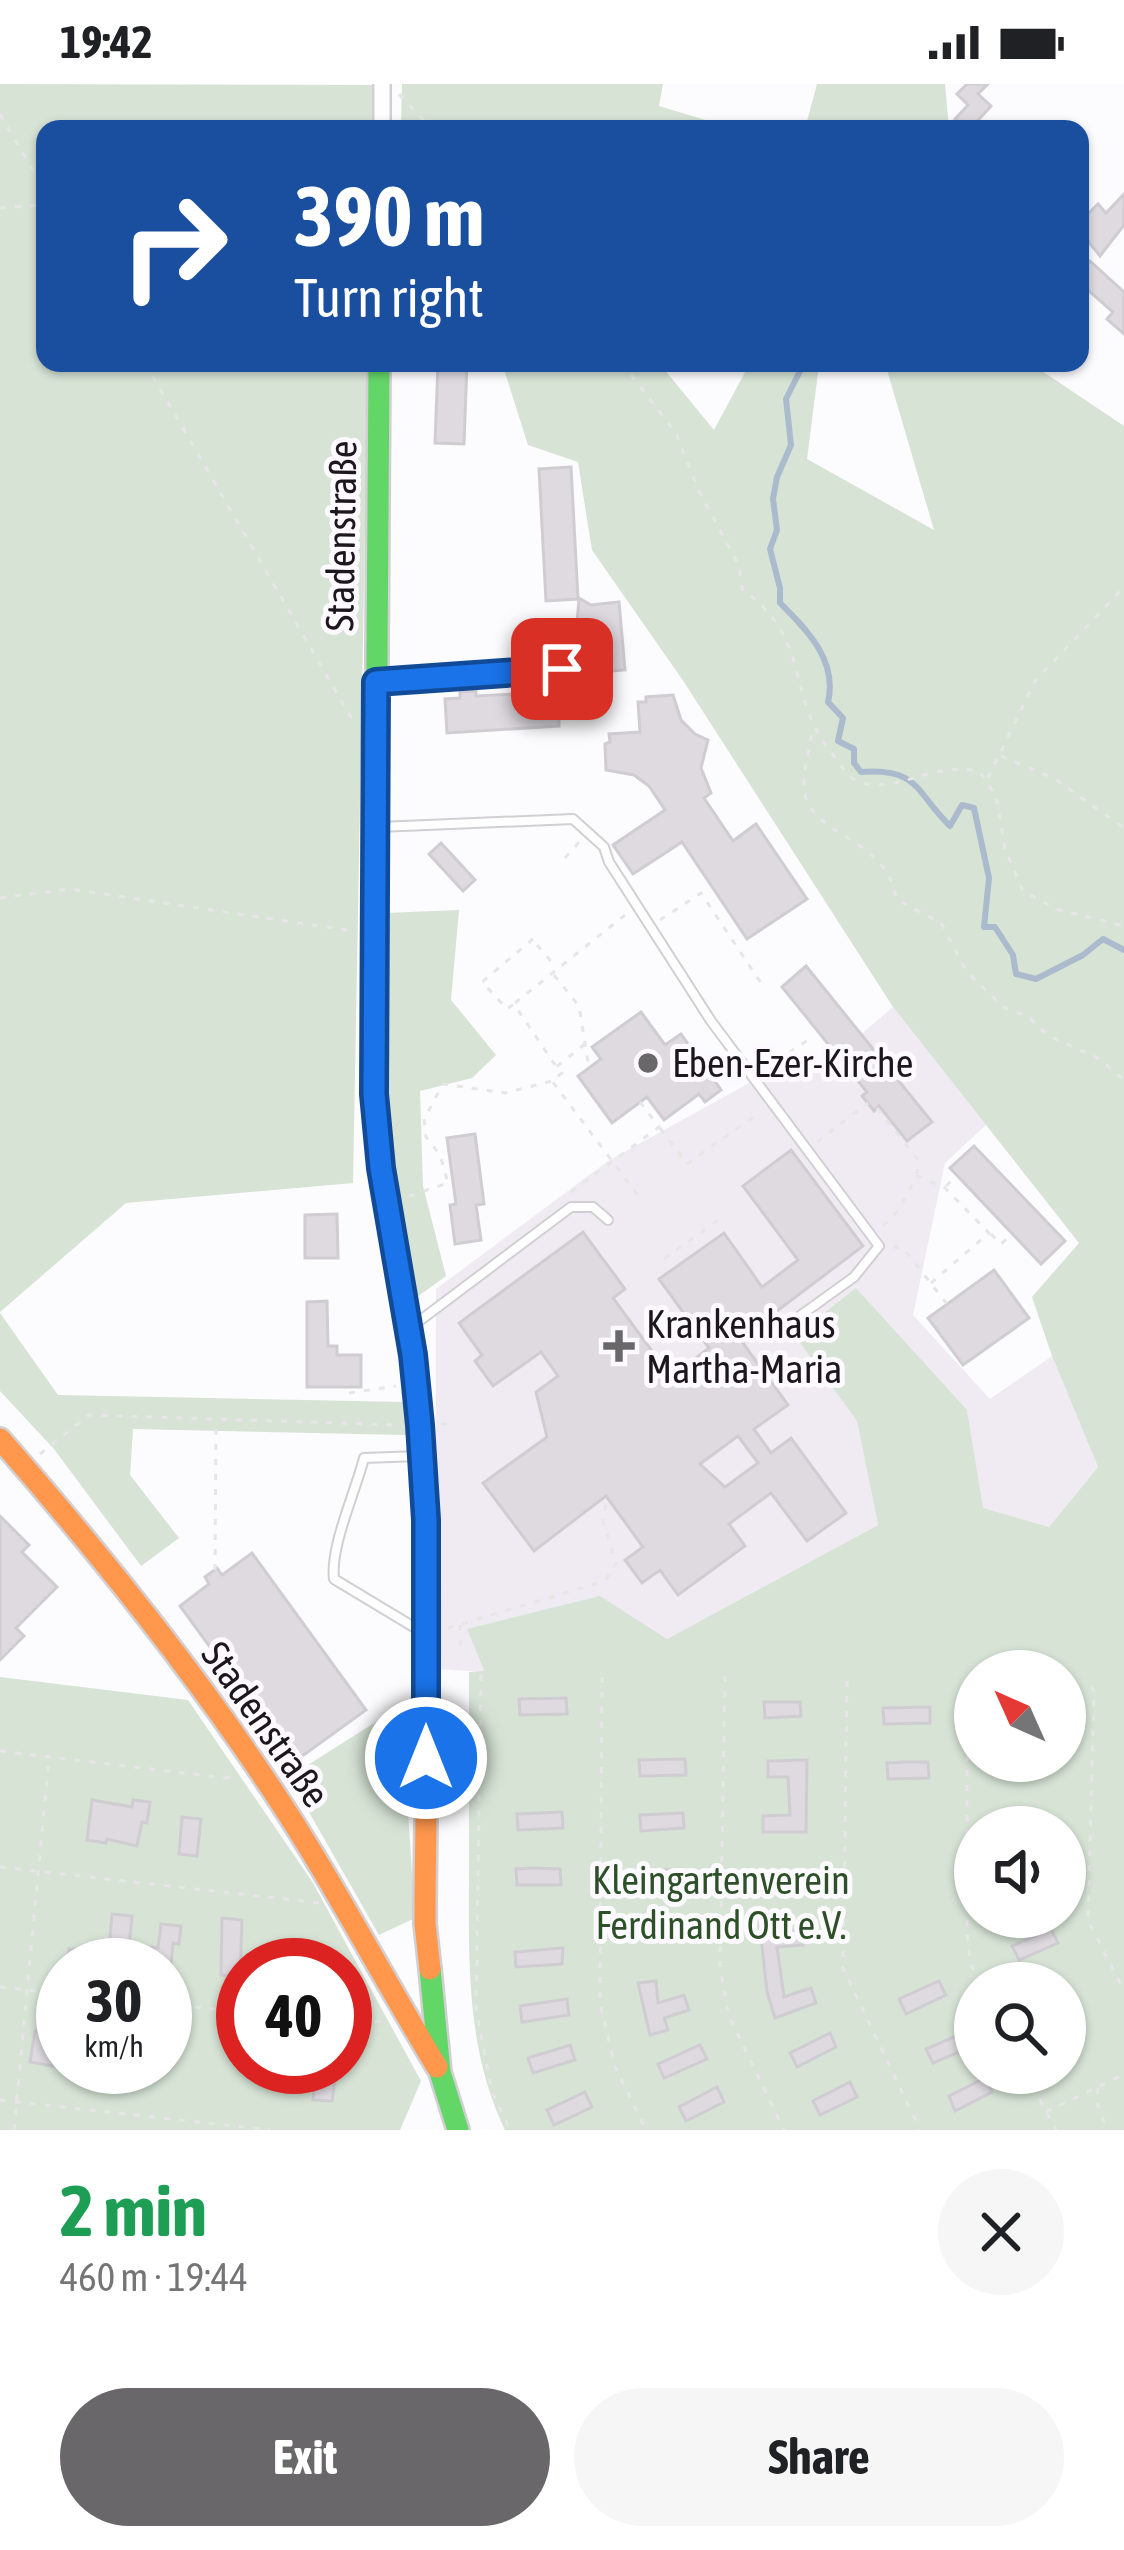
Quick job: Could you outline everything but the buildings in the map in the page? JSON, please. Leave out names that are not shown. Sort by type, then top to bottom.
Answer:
[{"type":"street","points":[[383,120],[386,84]]},
{"type":"street","name":"Stadenstraße","points":[[379,372],[374,1094],[420,1425],[426,1520],[425,1924],[440,2072],[458,2130]]},
{"type":"street","name":"Stadenstraße","points":[[0,1439],[204,1692],[345,1906],[440,2072]]},
{"type":"lane","points":[[376,682],[562,669]]},
{"type":"lane","points":[[374,827],[573,819],[604,847],[608,862],[752,1077],[879,1246],[854,1277],[772,1336]]},
{"type":"lane","points":[[408,1330],[572,1207],[592,1207],[608,1220]]},
{"type":"lane","points":[[421,1456],[364,1458],[352,1506],[331,1558],[334,1579],[423,1632]]},
{"type":"path","points":[[386,84],[424,120]]},
{"type":"path","points":[[0,114],[36,176]]},
{"type":"path","points":[[0,208],[36,206]]},
{"type":"path","points":[[150,372],[375,759]]},
{"type":"path","points":[[629,372],[676,433],[698,489],[739,566],[742,589],[784,630],[794,652],[802,706],[813,731],[853,778],[877,784],[905,782],[947,766],[980,772],[996,796],[1005,849],[1023,892],[1055,909],[1124,926]]},
{"type":"path","points":[[987,780],[1035,681],[1124,587]]},
{"type":"path","points":[[813,731],[803,786],[809,807],[822,822],[858,840],[890,873],[896,899],[941,922],[981,989],[1003,1007],[1029,1017],[1047,1035],[1098,1058],[1124,1080]]},
{"type":"path","points":[[999,755],[1054,779],[1124,828]]},
{"type":"path","points":[[565,858],[590,831]]},
{"type":"path","points":[[0,898],[70,889],[374,932]]},
{"type":"path","points":[[650,926],[701,893],[763,986]]},
{"type":"path","points":[[533,939],[482,982],[507,1009],[637,907]]},
{"type":"path","points":[[537,945],[579,1006],[589,1068]]},
{"type":"path","points":[[390,1217],[406,1197],[451,1184],[440,1154],[427,1137],[424,1119],[443,1084],[505,1094],[552,1081],[562,1073],[514,1004]]},
{"type":"path","points":[[752,1077],[814,1036]]},
{"type":"path","points":[[556,1067],[585,1044]]},
{"type":"path","points":[[552,1081],[640,1198]]},
{"type":"path","points":[[807,1150],[868,1103]]},
{"type":"path","points":[[659,1126],[687,1164],[772,1104]]},
{"type":"path","points":[[872,1237],[897,1212],[917,1176],[918,1160],[877,1108]]},
{"type":"path","points":[[917,1176],[945,1188],[1000,1244],[1012,1234]]},
{"type":"path","points":[[945,1188],[957,1176]]},
{"type":"path","points":[[664,1259],[725,1215]]},
{"type":"path","points":[[931,1283],[989,1233]]},
{"type":"path","points":[[879,1246],[902,1248],[947,1304]]},
{"type":"path","points":[[349,1393],[374,1389]]},
{"type":"path","points":[[24,1466],[89,1415],[420,1425]]},
{"type":"path","points":[[215,1570],[216,1419]]},
{"type":"path","points":[[423,1632],[605,1581],[616,1563],[602,1518],[607,1501]]},
{"type":"path","points":[[460,1625],[461,1653]]},
{"type":"path","points":[[481,1675],[476,2009],[492,2092],[511,2130]]},
{"type":"path","points":[[725,1676],[720,1966],[728,2014],[784,2130]]},
{"type":"path","points":[[602,1677],[600,2003],[615,2068],[646,2130]]},
{"type":"path","points":[[848,1682],[843,1968],[920,2130]]},
{"type":"path","points":[[1090,1686],[1094,1692],[1088,1920],[1124,1991]]},
{"type":"path","points":[[0,1751],[226,1778],[252,1764]]},
{"type":"path","points":[[14,2130],[49,1757]]},
{"type":"path","points":[[967,1782],[971,1962]]},
{"type":"path","points":[[0,1867],[345,1906]]},
{"type":"path","points":[[0,1987],[36,1991]]},
{"type":"path","points":[[372,2024],[407,2018]]},
{"type":"path","points":[[1046,2112],[1124,2074]]},
{"type":"path","points":[[1098,2086],[1097,2103],[1107,2130]]},
{"type":"path","points":[[1037,2094],[1055,2130]]},
{"type":"path","points":[[0,2100],[270,2130]]},
{"type":"shaded area","name":"Krankenhaus Martha-Maria","points":[[893,1007],[986,1125],[945,1163],[913,1315],[990,1399],[1052,1356],[1098,1467],[1049,1527],[982,1508],[967,1410],[795,1336],[857,1421],[878,1525],[667,1639],[468,1630],[484,1672],[435,1669],[436,1289],[608,1161],[769,1072],[807,1075]]},
{"type":"green space","points":[[0,84],[373,85],[372,120],[36,120],[36,372],[368,372],[353,1183],[126,1203],[0,1312]]},
{"type":"green space","points":[[402,84],[663,84],[659,106],[705,120],[401,120]]},
{"type":"green space","points":[[817,84],[945,84],[948,120],[807,120]]},
{"type":"green space","name":"Kleingartenverein Ferdinand Ott e.V.","points":[[505,372],[666,372],[714,430],[745,372],[818,372],[807,459],[934,530],[888,372],[1043,372],[1124,426],[1124,2130],[505,2130],[492,2099],[476,2034],[470,1968],[469,1672],[484,1671],[467,1629],[600,1596],[667,1639],[878,1525],[857,1421],[795,1336],[856,1288],[967,1410],[983,1508],[1049,1527],[1098,1467],[1032,1297],[1079,1243],[893,1007],[684,682],[592,550],[578,462],[528,445]]},
{"type":"green space","points":[[459,910],[451,1000],[496,1055],[472,1078],[420,1091],[423,1186],[446,1276],[417,1297],[388,1171],[386,913]]},
{"type":"green space","points":[[0,1313],[58,1395],[404,1402],[406,1435],[133,1429],[130,1475],[179,1538],[141,1566],[54,1449],[0,1391]]},
{"type":"green space","points":[[0,1677],[188,1700],[313,1883],[343,1938],[216,1938],[216,2094],[372,2094],[372,1991],[421,2081],[400,2130],[0,2130]]},
{"type":"green space","points":[[401,1706],[415,1918],[379,1935],[289,1777]]},
{"type":"waterway","points":[[800,372],[786,399],[791,445],[777,477],[773,499],[777,530],[770,549],[780,603],[824,659],[828,702],[843,718],[838,741],[854,749],[854,763],[861,772],[906,778],[950,826],[962,805],[974,808],[989,878],[984,927],[995,927],[1013,955],[1016,974],[1036,979],[1103,939],[1124,950]]},
{"type":"traffic: fast","points":[[379,372],[374,1094],[381,1168],[407,1320]]},
{"type":"traffic: fast","points":[[430,1969],[440,2072],[458,2130]]},
{"type":"traffic: slow","points":[[407,1320],[424,1469],[427,1544],[425,1924],[430,1969]]},
{"type":"traffic: slow","points":[[0,1439],[140,1608],[238,1740],[313,1854],[437,2067]]},
{"type":"place","name":"Eben-Ezer-Kirche","points":[[648,1063]]},
{"type":"place","name":"Krankenhaus Martha-Maria","points":[[619,1346]]},
{"type":"route","points":[[426,1758],[426,1520],[420,1425],[374,1094],[376,682],[562,669]]}]
